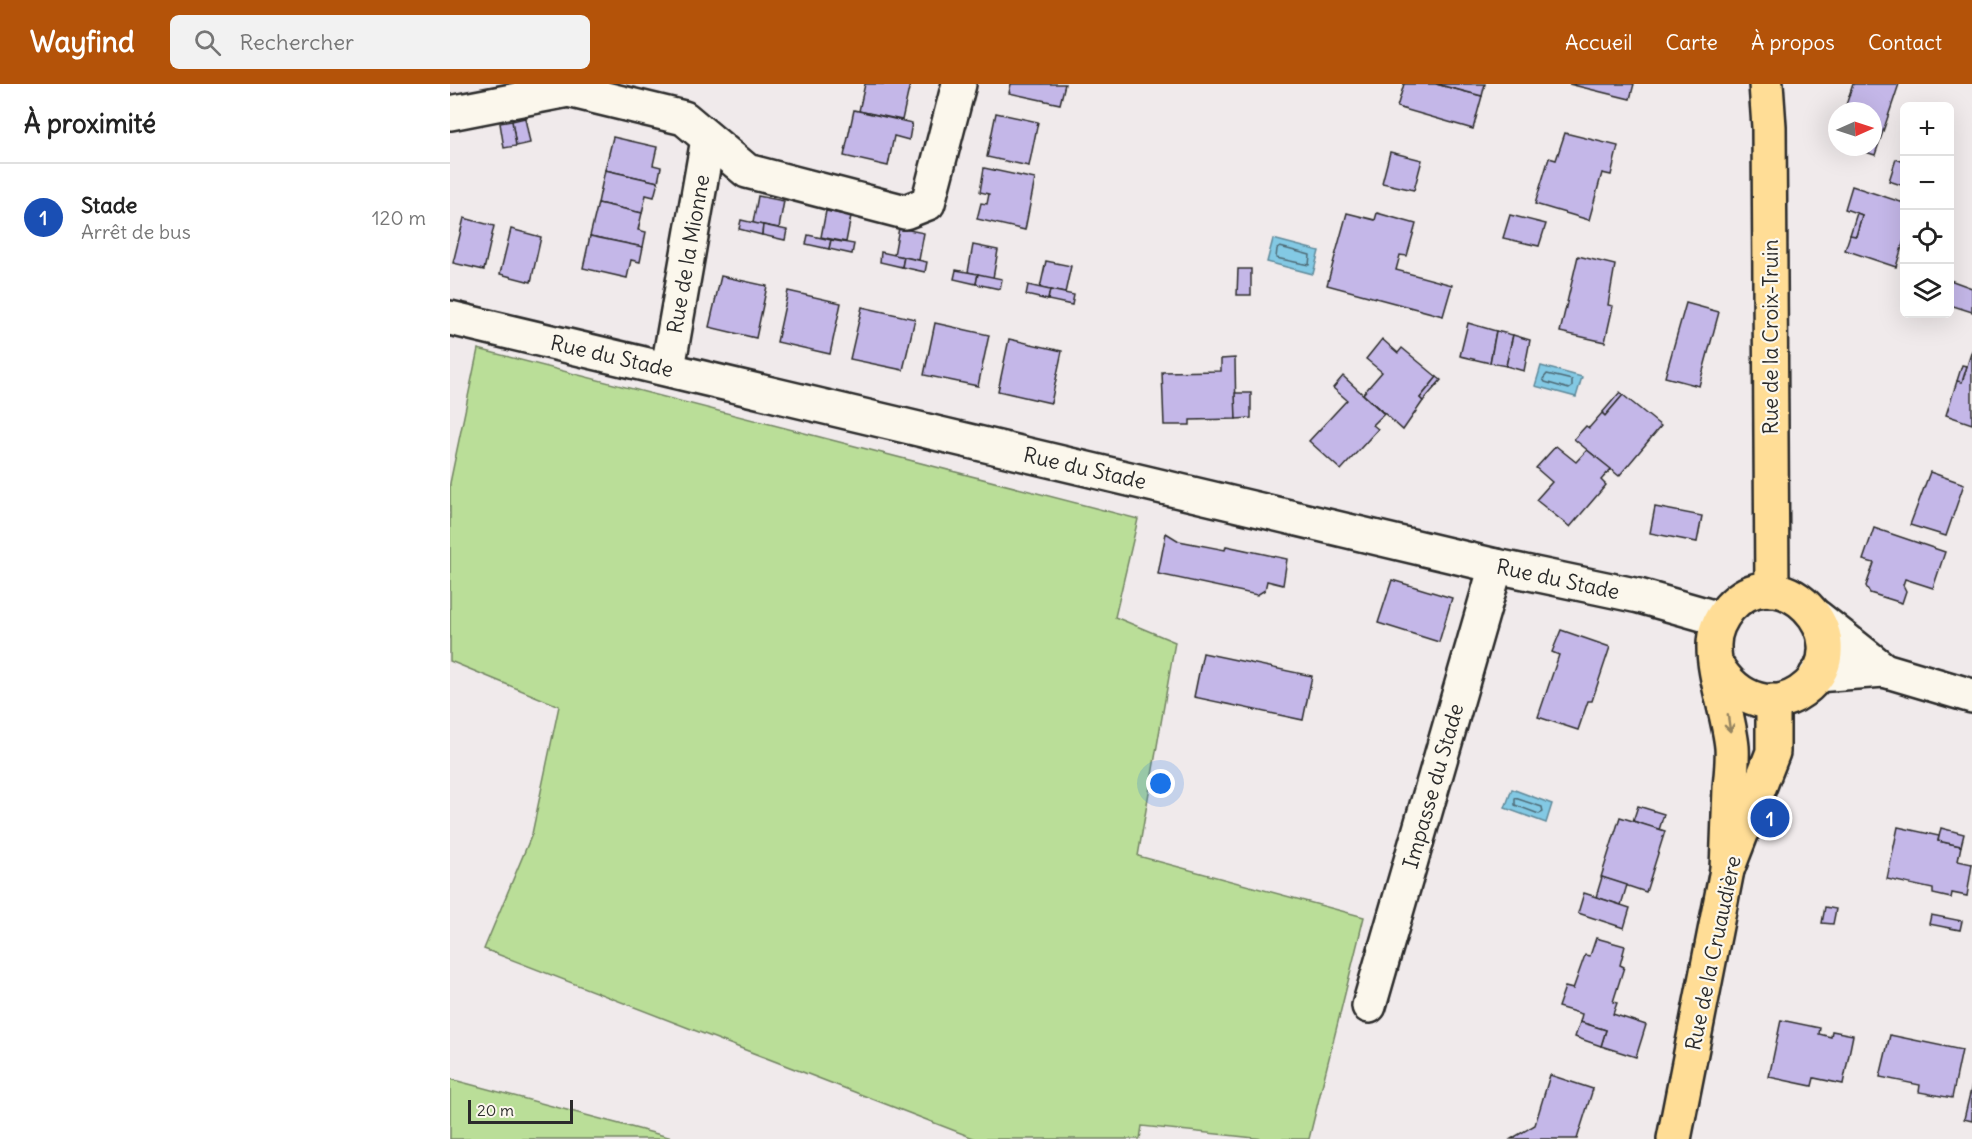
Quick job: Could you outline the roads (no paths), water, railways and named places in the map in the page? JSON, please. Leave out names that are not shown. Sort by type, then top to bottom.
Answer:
[{"type":"main road","name":"Rue de la Croix-Truin","points":[[1766,84],[1769,127],[1772,590]]},
{"type":"main road","points":[[1717,666],[1728,683],[1742,694],[1760,701],[1792,697],[1808,686],[1816,675],[1823,657],[1824,638],[1817,617],[1804,602],[1787,593],[1772,590],[1753,592],[1736,601],[1720,619],[1713,647],[1732,750],[1727,870]]},
{"type":"main road","name":"Rue de la Cruaudière","points":[[1674,1139],[1727,870],[1773,752],[1773,701]]},
{"type":"street","points":[[450,113],[568,90],[636,96],[684,117],[747,171],[905,212],[928,203],[959,84]]},
{"type":"street","name":"Rue de la Mionne","points":[[668,369],[708,139]]},
{"type":"street","name":"Rue du Stade","points":[[450,318],[1496,566],[1639,596],[1720,619]]},
{"type":"street","name":"Impasse du Stade","points":[[1369,1006],[1496,566]]},
{"type":"street","points":[[1817,617],[1884,670]]},
{"type":"street","points":[[1816,675],[1884,670],[1972,696]]},
{"type":"water","points":[[1273,239],[1319,251],[1313,274],[1267,262]]},
{"type":"water","points":[[1541,366],[1582,377],[1576,397],[1535,386]]},
{"type":"water","points":[[1512,789],[1552,804],[1546,823],[1505,808]]},
{"type":"place","name":"Stade","points":[[1770,818]]}]
